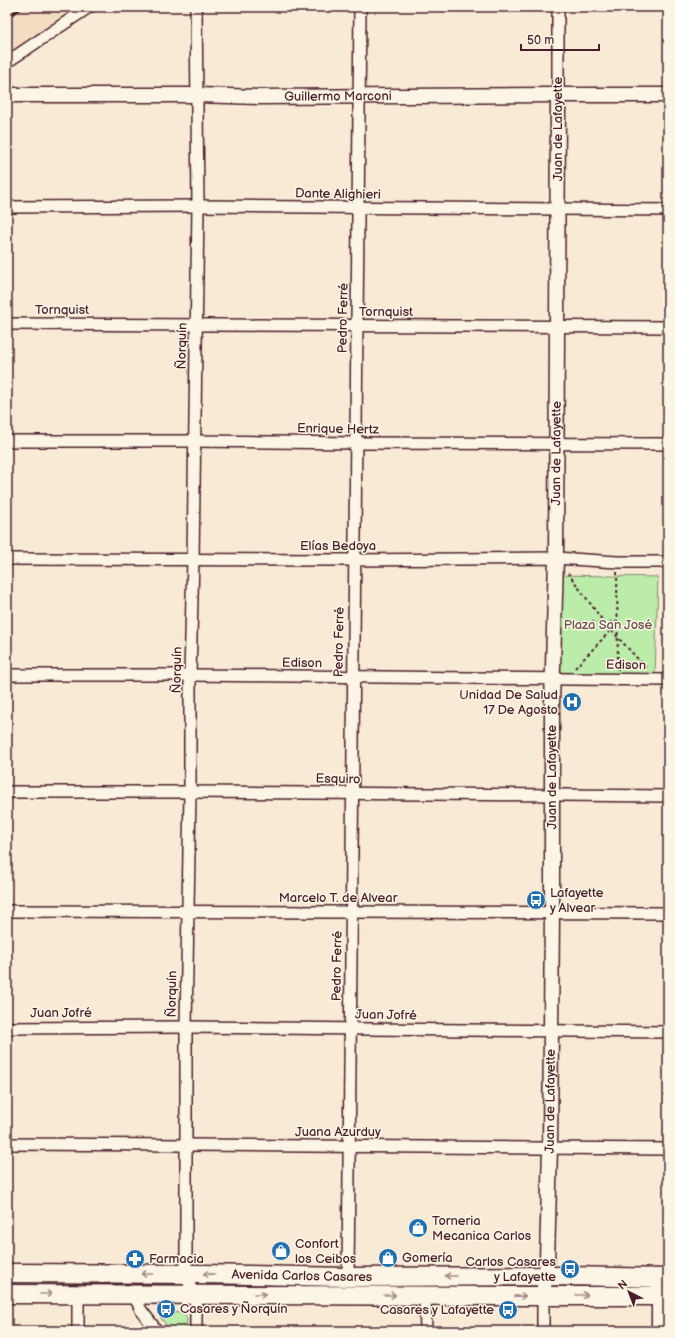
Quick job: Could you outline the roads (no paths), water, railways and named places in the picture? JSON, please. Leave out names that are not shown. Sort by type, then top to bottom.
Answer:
[{"type":"main road","name":"Avenida Carlos Casares","points":[[7,1274],[186,1274],[348,1277],[546,1276],[663,1278]]},
{"type":"main road","name":"Avenida Carlos Casares","points":[[7,1294],[133,1293],[663,1296]]},
{"type":"street","points":[[7,62],[89,7]]},
{"type":"street","name":"Ñorquín","points":[[196,7],[198,206],[186,1027],[186,1274],[196,1305],[197,1331]]},
{"type":"street","name":"Pedro Ferré","points":[[348,1277],[360,7]]},
{"type":"street","name":"Juan de Lafayette","points":[[543,1331],[543,1296],[546,1276],[550,1148],[552,703],[559,679],[555,622],[558,7]]},
{"type":"street","name":"Guillermo Marconi","points":[[7,95],[197,95],[259,97],[668,95]]},
{"type":"street","name":"Dante Alighieri","points":[[7,207],[198,206],[668,210]]},
{"type":"street","name":"Tornquist","points":[[7,324],[668,328]]},
{"type":"street","name":"Enrique Hertz","points":[[7,441],[668,444]]},
{"type":"street","name":"Elías Bedoya","points":[[7,559],[355,560],[556,558],[617,562],[668,562]]},
{"type":"street","name":"Edison","points":[[7,675],[190,675],[662,680]]},
{"type":"street","name":"Esquiro","points":[[7,792],[668,796]]},
{"type":"street","name":"Marcelo T. de Alvear","points":[[7,911],[668,914]]},
{"type":"street","name":"Juan Jofré","points":[[7,1028],[186,1027],[668,1032]]},
{"type":"street","name":"Juana Azurduy","points":[[7,1144],[668,1149]]},
{"type":"street","points":[[659,1331],[663,1296],[663,1278]]},
{"type":"street","points":[[133,1293],[141,1310],[157,1331]]},
{"type":"street","points":[[78,1294],[78,1331]]},
{"type":"street","points":[[425,1295],[426,1331]]},
{"type":"railway","points":[[7,17],[23,7]]},
{"type":"place","name":"Unidad De Salud 17 De Agosto","points":[[572,702]]},
{"type":"place","name":"Lafayette y Alvear","points":[[536,900]]},
{"type":"place","name":"Torneria Mecanica Carlos","points":[[418,1228]]},
{"type":"place","name":"Confort los Ceibos","points":[[281,1251]]},
{"type":"place","name":"Gomería","points":[[388,1258]]},
{"type":"place","name":"Farmacia","points":[[135,1259]]},
{"type":"place","name":"Carlos Casares y Lafayette","points":[[570,1269]]},
{"type":"place","name":"Casares y Ñorquín","points":[[166,1309]]},
{"type":"place","name":"Casares y Lafayette","points":[[508,1310]]},
{"type":"park label","name":"Plaza San José","points":[[608,625]]}]
